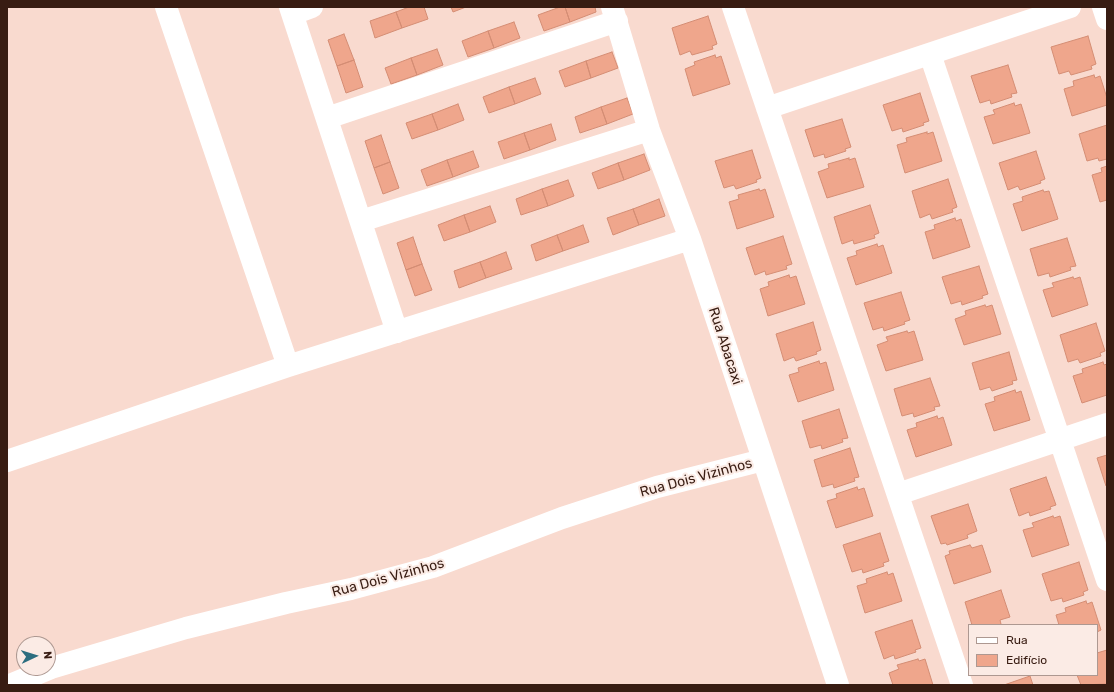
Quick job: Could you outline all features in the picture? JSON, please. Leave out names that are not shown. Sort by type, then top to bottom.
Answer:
[{"type":"street","points":[[166,7],[288,366]]},
{"type":"street","points":[[733,7],[962,685]]},
{"type":"street","points":[[767,108],[1070,7]]},
{"type":"street","points":[[1103,7],[1107,19]]},
{"type":"street","points":[[298,9],[327,118],[397,332]]},
{"type":"street","points":[[327,118],[614,14]]},
{"type":"street","name":"Rua Abacaxi","points":[[614,14],[648,130],[690,239],[838,685]]},
{"type":"street","points":[[930,54],[1107,580]]},
{"type":"street","points":[[360,221],[648,130]]},
{"type":"street","points":[[7,461],[288,366],[690,239]]},
{"type":"street","points":[[898,494],[1107,424]]},
{"type":"street","name":"Rua Dois Vizinhos","points":[[10,685],[58,666],[186,628],[286,603],[351,589],[433,567],[562,518],[656,487],[763,460]]},
{"type":"building","points":[[409,7],[424,7],[428,19],[402,28],[396,12]]},
{"type":"building","points":[[451,7],[466,7],[453,12]]},
{"type":"building","points":[[560,7],[565,7],[570,22],[544,31],[538,15]]},
{"type":"building","points":[[565,7],[595,7],[596,12],[570,22]]},
{"type":"building","points":[[396,12],[402,28],[375,38],[370,21]]},
{"type":"building","points":[[708,16],[717,44],[712,46],[713,49],[692,55],[690,51],[680,55],[672,28]]},
{"type":"building","points":[[514,22],[520,38],[494,48],[488,31]]},
{"type":"building","points":[[488,31],[494,48],[468,57],[462,41]]},
{"type":"building","points":[[344,34],[354,60],[337,66],[328,40]]},
{"type":"building","points":[[1088,36],[1096,64],[1091,66],[1092,69],[1071,75],[1069,71],[1059,74],[1051,47]]},
{"type":"building","points":[[437,49],[443,65],[417,75],[411,58]]},
{"type":"building","points":[[612,52],[618,68],[591,78],[586,61]]},
{"type":"building","points":[[715,55],[716,58],[721,56],[730,84],[693,96],[685,69],[695,65],[694,62]]},
{"type":"building","points":[[411,58],[417,75],[391,84],[385,68]]},
{"type":"building","points":[[354,60],[363,87],[346,93],[337,66]]},
{"type":"building","points":[[586,61],[591,78],[565,87],[559,71]]},
{"type":"building","points":[[1008,65],[1017,93],[1011,94],[1012,97],[991,104],[990,100],[980,103],[971,76]]},
{"type":"building","points":[[1094,75],[1095,78],[1100,76],[1107,98],[1107,105],[1072,116],[1064,89],[1074,86],[1073,81]]},
{"type":"building","points":[[535,78],[541,94],[515,104],[509,87]]},
{"type":"building","points":[[509,87],[515,104],[489,113],[483,97]]},
{"type":"building","points":[[920,93],[929,121],[923,123],[924,125],[903,132],[902,128],[892,131],[883,105]]},
{"type":"building","points":[[627,98],[633,114],[607,124],[601,107]]},
{"type":"building","points":[[1014,103],[1015,106],[1021,104],[1030,133],[993,144],[984,117],[995,114],[993,110]]},
{"type":"building","points":[[458,104],[464,120],[438,130],[432,114]]},
{"type":"building","points":[[601,107],[607,124],[580,133],[575,117]]},
{"type":"building","points":[[432,114],[438,130],[412,139],[406,123]]},
{"type":"building","points":[[842,119],[851,147],[845,149],[846,151],[825,158],[824,154],[814,157],[805,130]]},
{"type":"building","points":[[551,124],[556,140],[530,150],[524,133]]},
{"type":"building","points":[[1107,125],[1107,159],[1099,161],[1098,158],[1087,161],[1079,134]]},
{"type":"building","points":[[927,132],[927,134],[933,132],[942,161],[905,173],[897,145],[907,142],[906,138]]},
{"type":"building","points":[[524,133],[530,150],[504,159],[498,142]]},
{"type":"building","points":[[381,135],[390,162],[374,168],[365,141]]},
{"type":"building","points":[[752,150],[761,178],[756,180],[757,182],[736,189],[734,185],[724,188],[715,161]]},
{"type":"building","points":[[473,151],[479,167],[453,177],[447,160]]},
{"type":"building","points":[[1036,151],[1045,179],[1040,181],[1041,183],[1020,190],[1018,186],[1008,190],[999,163]]},
{"type":"building","points":[[644,154],[650,170],[624,180],[618,163]]},
{"type":"building","points":[[849,158],[849,160],[855,158],[864,187],[827,198],[818,172],[829,168],[828,164]]},
{"type":"building","points":[[447,160],[453,177],[427,186],[421,170]]},
{"type":"building","points":[[390,162],[399,188],[383,194],[374,168]]},
{"type":"building","points":[[618,163],[624,180],[598,189],[592,173]]},
{"type":"building","points":[[1107,166],[1107,200],[1100,202],[1092,175],[1102,172],[1101,168]]},
{"type":"building","points":[[948,179],[957,207],[952,209],[953,212],[932,219],[930,214],[920,218],[912,191]]},
{"type":"building","points":[[568,180],[574,196],[548,206],[542,189]]},
{"type":"building","points":[[542,189],[548,206],[521,215],[516,199]]},
{"type":"building","points":[[759,189],[760,191],[765,189],[774,217],[737,229],[729,202],[739,199],[738,195]]},
{"type":"building","points":[[1043,190],[1044,192],[1049,191],[1058,219],[1022,231],[1013,204],[1023,201],[1022,197]]},
{"type":"building","points":[[659,199],[665,216],[639,225],[633,209]]},
{"type":"building","points":[[870,205],[879,233],[874,235],[875,238],[854,244],[853,240],[842,244],[834,217]]},
{"type":"building","points":[[490,206],[496,222],[470,232],[464,215]]},
{"type":"building","points":[[633,209],[639,225],[613,235],[607,218]]},
{"type":"building","points":[[464,215],[470,232],[444,241],[438,225]]},
{"type":"building","points":[[955,218],[956,221],[961,219],[970,247],[933,259],[925,232],[935,229],[934,225]]},
{"type":"building","points":[[583,225],[589,242],[563,251],[557,235]]},
{"type":"building","points":[[557,235],[563,251],[536,261],[531,245]]},
{"type":"building","points":[[783,236],[792,264],[786,266],[787,269],[766,275],[765,271],[755,275],[746,248]]},
{"type":"building","points":[[413,237],[422,264],[406,270],[397,243]]},
{"type":"building","points":[[1067,238],[1076,266],[1070,267],[1071,270],[1050,277],[1049,273],[1038,276],[1030,249]]},
{"type":"building","points":[[877,244],[878,247],[883,245],[892,273],[856,285],[847,258],[857,255],[856,251]]},
{"type":"building","points":[[506,252],[512,269],[486,278],[480,262]]},
{"type":"building","points":[[480,262],[486,278],[459,288],[454,271]]},
{"type":"building","points":[[422,264],[432,290],[415,296],[406,270]]},
{"type":"building","points":[[979,266],[988,294],[982,296],[983,298],[962,305],[961,301],[951,304],[942,277]]},
{"type":"building","points":[[789,275],[790,278],[796,276],[805,304],[768,316],[760,289],[769,286],[768,282]]},
{"type":"building","points":[[1073,277],[1074,279],[1080,277],[1088,305],[1052,317],[1043,290],[1054,287],[1052,283]]},
{"type":"building","points":[[901,292],[910,320],[904,322],[905,324],[884,331],[883,327],[873,330],[864,303]]},
{"type":"building","points":[[985,305],[986,307],[992,305],[1001,334],[964,345],[955,319],[966,315],[965,311]]},
{"type":"building","points":[[813,322],[821,350],[816,352],[817,354],[796,361],[794,357],[784,361],[776,334]]},
{"type":"building","points":[[1096,323],[1105,351],[1100,353],[1101,356],[1080,363],[1078,359],[1068,362],[1060,335]]},
{"type":"building","points":[[907,331],[908,333],[914,331],[923,360],[886,371],[877,345],[888,341],[886,337]]},
{"type":"building","points":[[1009,352],[1017,380],[1012,381],[1013,384],[992,391],[990,387],[980,390],[972,363]]},
{"type":"building","points":[[819,361],[820,364],[826,362],[834,390],[798,402],[789,375],[799,372],[798,368]]},
{"type":"building","points":[[1103,362],[1104,365],[1107,364],[1107,395],[1082,403],[1073,376],[1083,373],[1082,369]]},
{"type":"building","points":[[930,378],[940,406],[934,407],[935,410],[914,417],[913,413],[902,416],[894,389]]},
{"type":"building","points":[[1015,390],[1016,393],[1021,391],[1030,420],[994,431],[985,404],[995,401],[994,397]]},
{"type":"building","points":[[839,409],[848,438],[842,439],[843,442],[822,449],[821,445],[810,448],[802,421]]},
{"type":"building","points":[[937,416],[938,419],[943,417],[952,445],[916,457],[907,430],[917,427],[916,423]]},
{"type":"building","points":[[850,448],[859,477],[854,478],[855,481],[834,488],[833,484],[822,487],[814,460]]},
{"type":"building","points":[[1107,455],[1107,486],[1106,486],[1097,458]]},
{"type":"building","points":[[1046,477],[1056,505],[1050,507],[1051,509],[1030,516],[1029,512],[1019,516],[1010,489]]},
{"type":"building","points":[[857,487],[858,490],[864,488],[873,516],[836,528],[827,501],[837,498],[836,494]]},
{"type":"building","points":[[968,504],[977,531],[967,535],[968,538],[947,545],[946,543],[941,544],[931,516]]},
{"type":"building","points":[[1053,516],[1054,518],[1060,516],[1069,545],[1032,557],[1023,530],[1034,527],[1032,523]]},
{"type":"building","points":[[880,533],[889,561],[883,563],[884,566],[863,573],[862,569],[852,572],[843,545]]},
{"type":"building","points":[[970,545],[972,548],[982,545],[991,572],[954,584],[945,556],[950,554],[949,551]]},
{"type":"building","points":[[1079,562],[1088,590],[1083,592],[1084,595],[1063,602],[1062,598],[1051,601],[1042,574]]},
{"type":"building","points":[[887,572],[888,575],[893,573],[902,601],[865,613],[857,586],[867,583],[866,579]]},
{"type":"building","points":[[1001,590],[1010,617],[1000,620],[1001,624],[972,624],[965,602]]},
{"type":"building","points":[[1086,601],[1087,604],[1092,602],[1101,630],[1098,632],[1098,624],[1059,624],[1056,615],[1066,612],[1065,608]]},
{"type":"building","points":[[912,620],[921,648],[915,650],[916,652],[895,659],[894,655],[884,659],[875,632]]},
{"type":"building","points":[[1107,650],[1107,684],[1081,685],[1077,676],[1098,676],[1098,653]]},
{"type":"building","points":[[918,659],[919,661],[925,659],[933,685],[893,685],[889,673],[899,669],[897,665]]},
{"type":"building","points":[[1030,676],[1033,685],[1004,685]]}]
